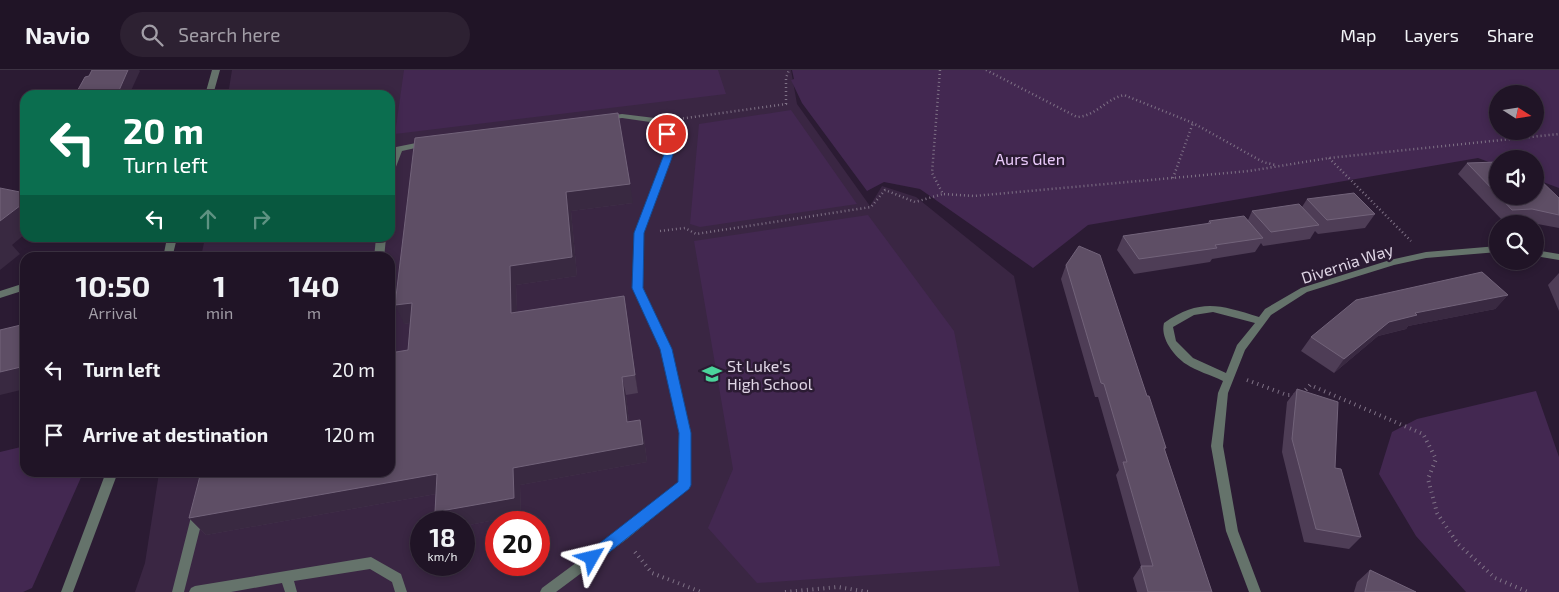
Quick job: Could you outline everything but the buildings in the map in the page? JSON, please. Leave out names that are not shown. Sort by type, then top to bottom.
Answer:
[{"type":"street","points":[[211,90],[216,70]]},
{"type":"street","points":[[546,592],[623,535],[684,485],[685,433],[666,349],[638,288],[639,233],[672,144],[660,121],[622,116],[592,120]]},
{"type":"street","points":[[395,159],[399,149],[436,141]]},
{"type":"street","name":"Divernia Way","points":[[1256,592],[1232,531],[1217,446],[1223,393],[1241,348],[1268,312],[1304,290],[1393,262],[1426,255],[1489,249]]},
{"type":"street","points":[[1544,254],[1559,257]]},
{"type":"street","points":[[0,295],[20,288]]},
{"type":"street","points":[[1230,377],[1188,361],[1171,342],[1168,326],[1183,314],[1201,308],[1226,311],[1261,321]]},
{"type":"street","points":[[67,592],[110,477]]},
{"type":"street","points":[[178,592],[202,500]]},
{"type":"street","points":[[195,592],[223,590],[371,563],[398,578],[401,592]]},
{"type":"street","points":[[287,577],[291,592]]},
{"type":"path","points":[[662,123],[786,104],[786,78],[789,70]]},
{"type":"path","points":[[940,70],[932,173],[942,194]]},
{"type":"path","points":[[986,70],[1077,117],[1094,114],[1114,96],[1124,95],[1193,123],[1263,162],[1278,166]]},
{"type":"path","points":[[1173,178],[1193,123]]},
{"type":"path","points":[[639,233],[685,228],[696,234],[871,206],[885,190],[915,202],[942,194],[974,196],[1250,171],[1329,158],[1559,134]]},
{"type":"path","points":[[1329,158],[1426,255]]},
{"type":"path","points":[[1230,377],[1287,395],[1303,394],[1310,385],[1423,434],[1436,459],[1428,479],[1438,513],[1458,544],[1495,578],[1528,592]]},
{"type":"path","points":[[623,535],[652,573],[694,591],[701,592]]},
{"type":"path","points":[[785,592],[838,587],[868,592]]},
{"type":"shaded area","name":"St Luke's High School","points":[[232,70],[791,70],[797,104],[870,206],[882,186],[916,197],[1014,276],[1079,592],[135,592],[145,563],[158,477],[395,477],[395,252],[202,252],[204,242],[395,242],[395,90],[229,90]]},
{"type":"green space","points":[[404,70],[718,70],[726,94],[395,134]]},
{"type":"green space","name":"Aurs Glen","points":[[792,70],[1559,70],[1559,188],[1544,182],[1544,150],[1489,150],[1489,162],[1478,158],[1088,225],[1033,268],[920,189],[884,182],[867,191],[802,103],[791,80],[794,79]]},
{"type":"green space","points":[[791,110],[857,204],[700,227],[690,224],[699,124]]},
{"type":"green space","points":[[868,215],[954,331],[1000,566],[757,583],[708,528],[733,469],[694,241]]},
{"type":"green space","points":[[1536,391],[1559,457],[1559,592],[1466,592],[1416,536],[1379,474],[1392,432],[1417,419]]},
{"type":"green space","points":[[20,447],[20,477],[81,477],[32,588],[23,592],[0,592],[0,452]]},
{"type":"place","name":"St Luke's High School","points":[[712,374]]},
{"type":"route","points":[[592,558],[684,485],[685,433],[666,349],[638,288],[639,233],[653,200],[672,144],[667,134]]}]
